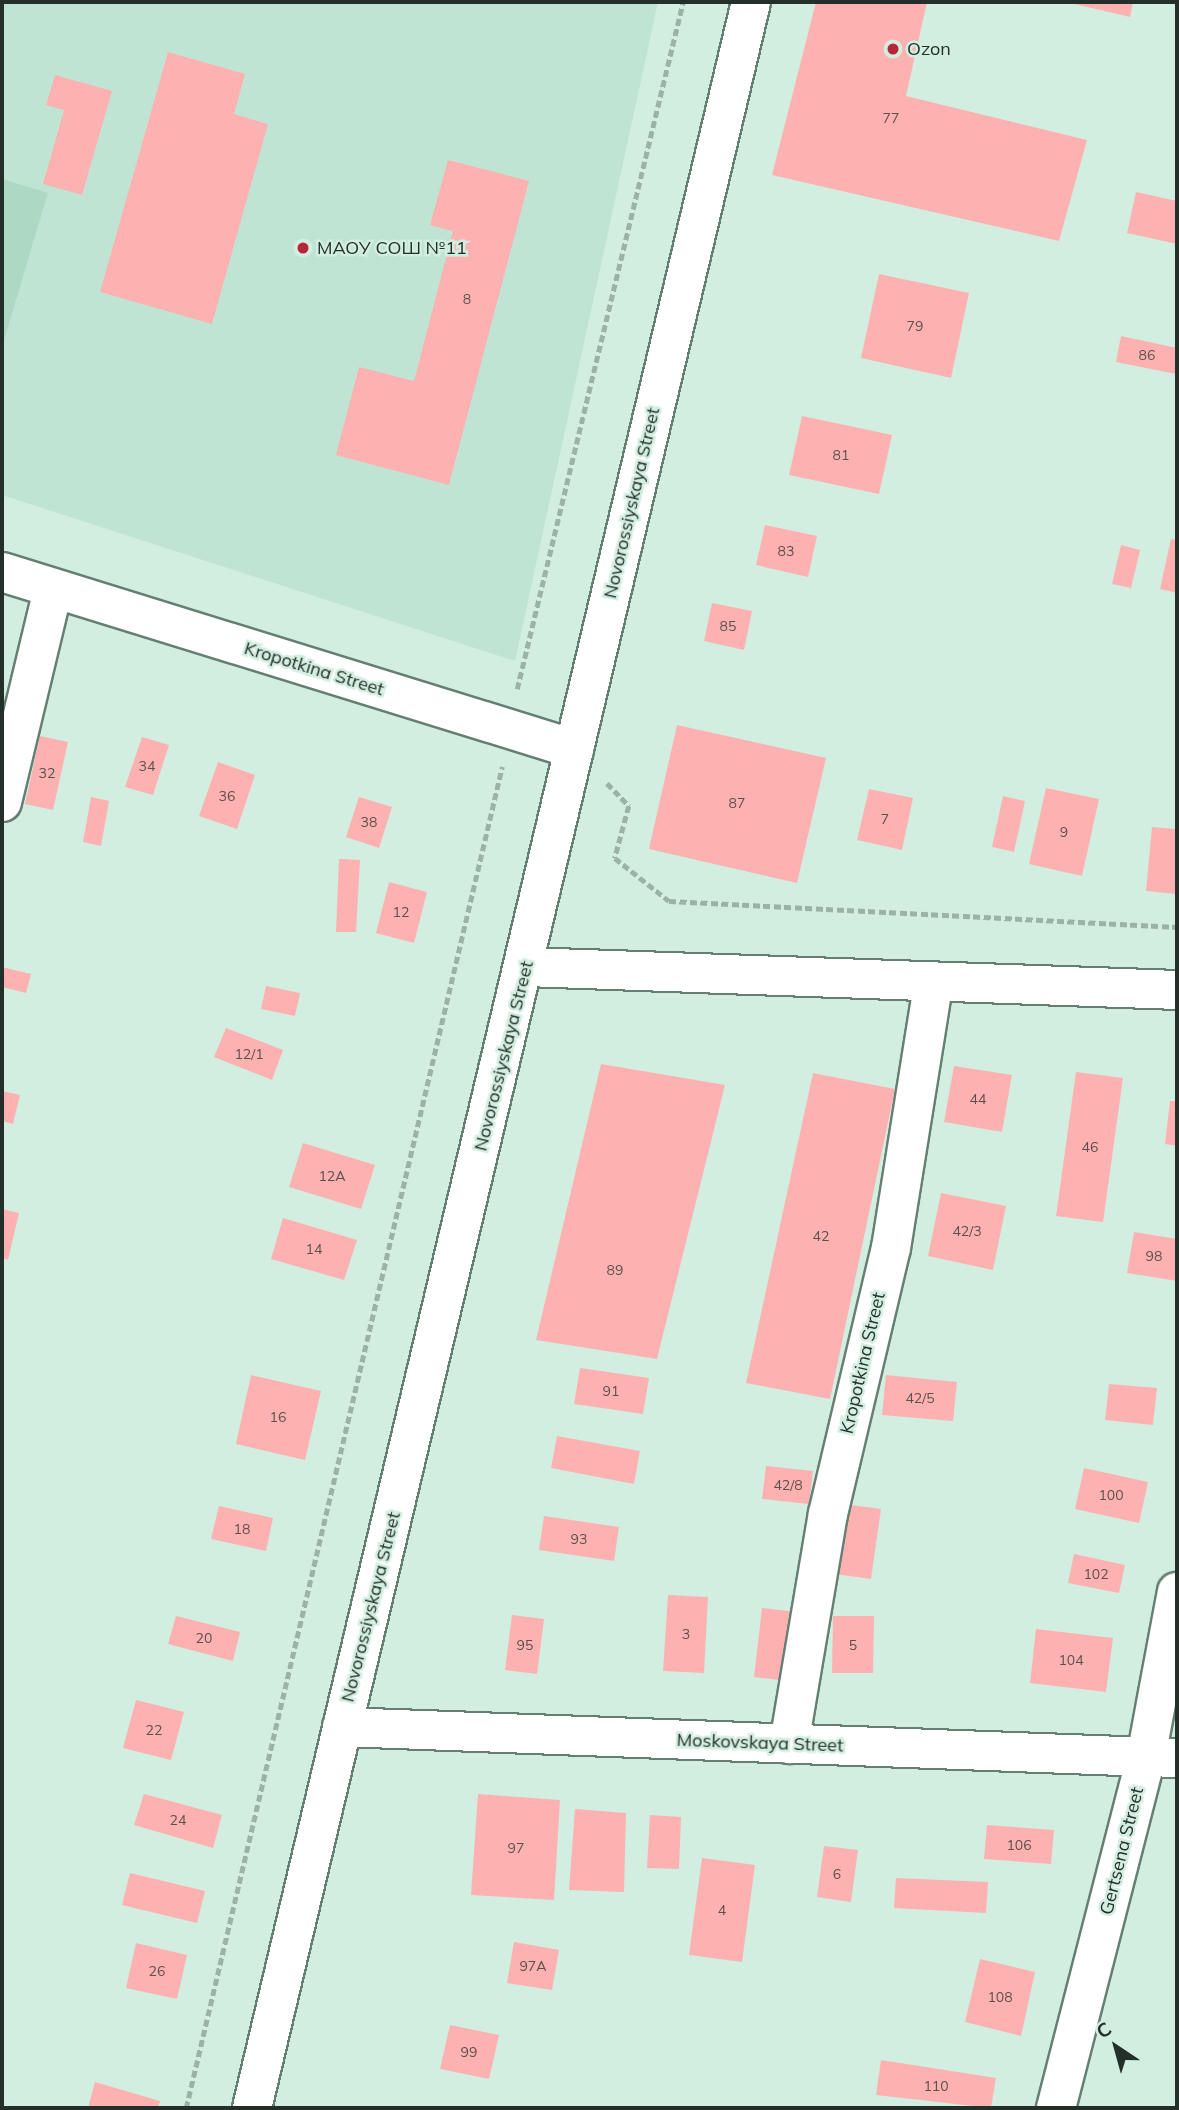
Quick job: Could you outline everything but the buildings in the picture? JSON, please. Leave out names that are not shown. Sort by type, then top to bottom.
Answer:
[{"type":"main road","name":"Novorossiyskaya Street","points":[[252,2108],[526,967],[574,749],[751,2]]},
{"type":"main road","name":"Kropotkina Street","points":[[2,572],[574,749]]},
{"type":"main road","points":[[2,802],[53,589]]},
{"type":"main road","points":[[526,967],[1177,990]]},
{"type":"main road","name":"Kropotkina Street","points":[[789,1744],[828,1514],[891,1248],[934,981]]},
{"type":"main road","name":"Gertsena Street","points":[[1056,2108],[1162,1758],[1177,1592]]},
{"type":"main road","name":"Moskovskaya Street","points":[[342,1727],[1162,1758]]},
{"type":"path","points":[[186,2108],[511,729],[518,681],[683,2]]},
{"type":"path","points":[[518,681],[526,691]]},
{"type":"path","points":[[574,749],[629,806],[615,858],[669,901],[1177,927]]},
{"type":"shaded area","name":"МАОУ СОШ №11","points":[[2,2],[658,2],[515,661],[2,495]]},
{"type":"shaded area","points":[[2,179],[48,193],[2,347]]},
{"type":"place","name":"Ozon","points":[[893,49]]},
{"type":"place","name":"МАОУ СОШ №11","points":[[303,248]]}]
